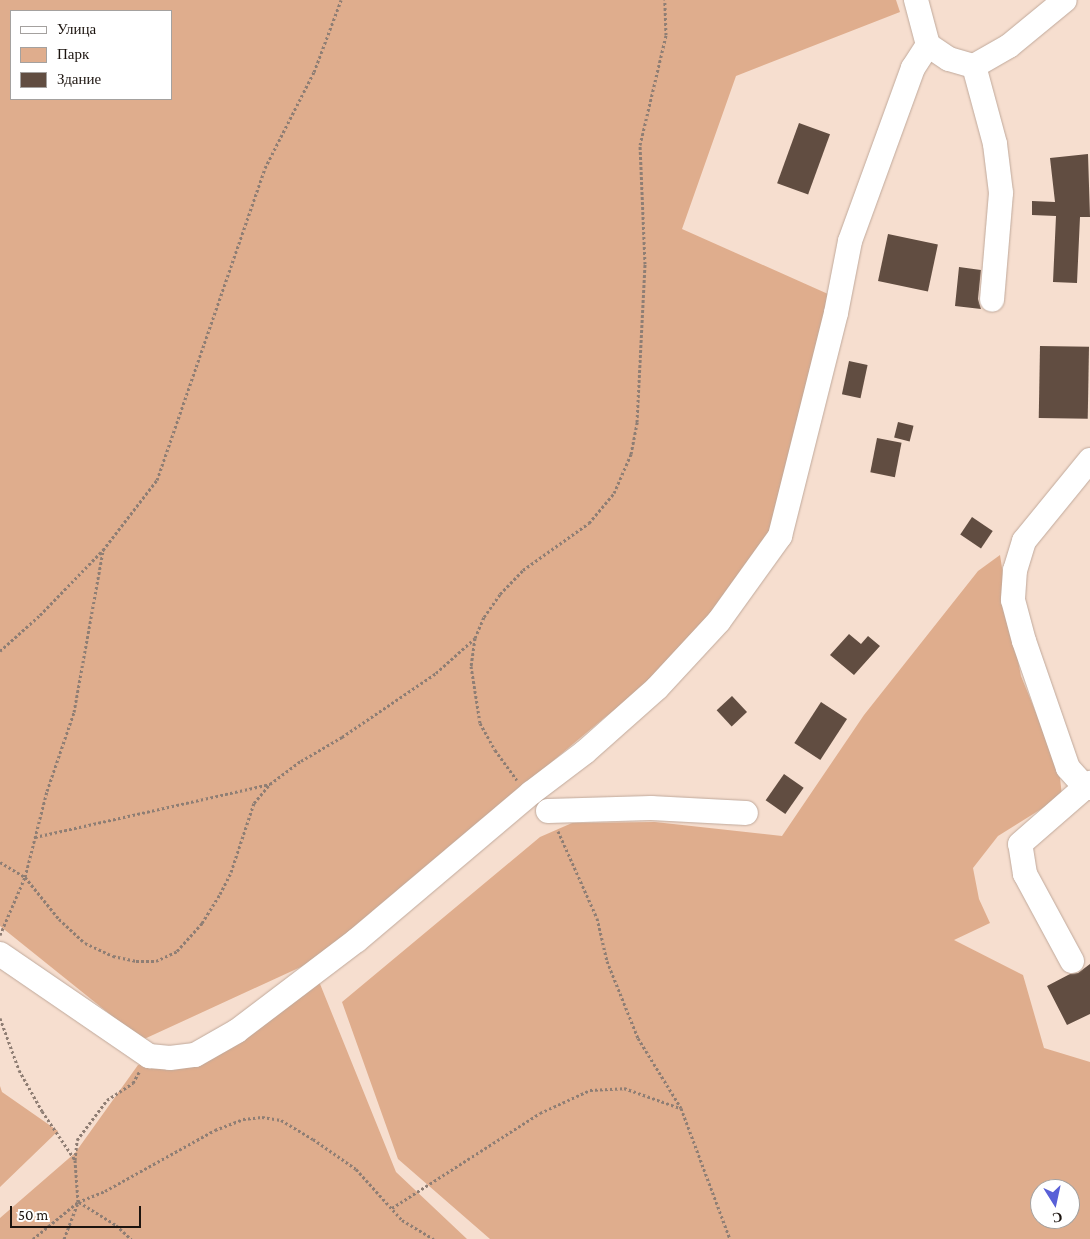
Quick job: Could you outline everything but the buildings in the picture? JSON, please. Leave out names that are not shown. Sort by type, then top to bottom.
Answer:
[{"type":"street","points":[[916,0],[928,45],[949,59],[974,66],[1009,46],[1065,0]]},
{"type":"street","points":[[0,954],[149,1056],[170,1058],[196,1055],[237,1031],[357,940],[584,752],[658,688],[719,621],[780,536],[836,314],[850,241],[913,68],[928,45]]},
{"type":"street","points":[[974,66],[994,144],[1001,194],[992,300]]},
{"type":"street","points":[[1072,961],[1025,874],[1020,844],[1088,786],[1068,768],[1024,642],[1013,600],[1015,570],[1024,541],[1090,460]]},
{"type":"street","points":[[548,812],[651,808],[746,813]]},
{"type":"path","points":[[0,651],[40,615],[103,550],[157,480],[265,168],[314,72],[341,0]]},
{"type":"path","points":[[531,794],[513,775],[494,750],[480,723],[471,666],[475,638],[484,617],[500,594],[523,570],[589,523],[614,493],[631,454],[637,422],[643,340],[645,264],[640,145],[666,35],[665,0]]},
{"type":"path","points":[[0,936],[25,877],[47,791],[74,712],[103,550]]},
{"type":"path","points":[[0,862],[25,877],[59,919],[85,943],[114,956],[136,961],[156,961],[177,951],[202,923],[231,872],[254,803],[270,784],[301,761],[342,737],[436,673],[475,638]]},
{"type":"path","points":[[35,837],[270,784]]},
{"type":"path","points":[[548,812],[597,918],[607,961],[638,1038],[681,1108],[730,1239]]},
{"type":"path","points":[[0,1018],[20,1070],[42,1111],[75,1160]]},
{"type":"path","points":[[64,1239],[78,1202],[75,1160],[77,1140],[107,1100],[133,1083],[149,1056]]},
{"type":"path","points":[[392,1208],[540,1113],[590,1090],[624,1088],[681,1108]]},
{"type":"path","points":[[33,1239],[78,1202],[104,1191],[215,1130],[243,1119],[262,1117],[281,1120],[313,1138],[356,1169],[402,1220],[434,1239]]},
{"type":"path","points":[[78,1202],[116,1225],[131,1239]]},
{"type":"green space","points":[[0,0],[896,0],[900,12],[736,76],[682,229],[828,294],[812,392],[772,527],[711,614],[649,684],[604,718],[316,960],[142,1040],[0,926]]},
{"type":"green space","points":[[1000,555],[1021,676],[1059,769],[1062,796],[998,836],[973,868],[979,899],[990,923],[954,940],[1023,975],[1044,1048],[1090,1062],[1090,1239],[490,1239],[398,1159],[342,1002],[540,837],[572,823],[655,822],[782,836],[864,715],[978,571]]},
{"type":"green space","points":[[318,979],[396,1172],[467,1239],[0,1239],[0,1218],[75,1153],[138,1065],[204,1051]]},
{"type":"green space","points":[[0,1086],[2,1092],[58,1131],[0,1187]]}]
